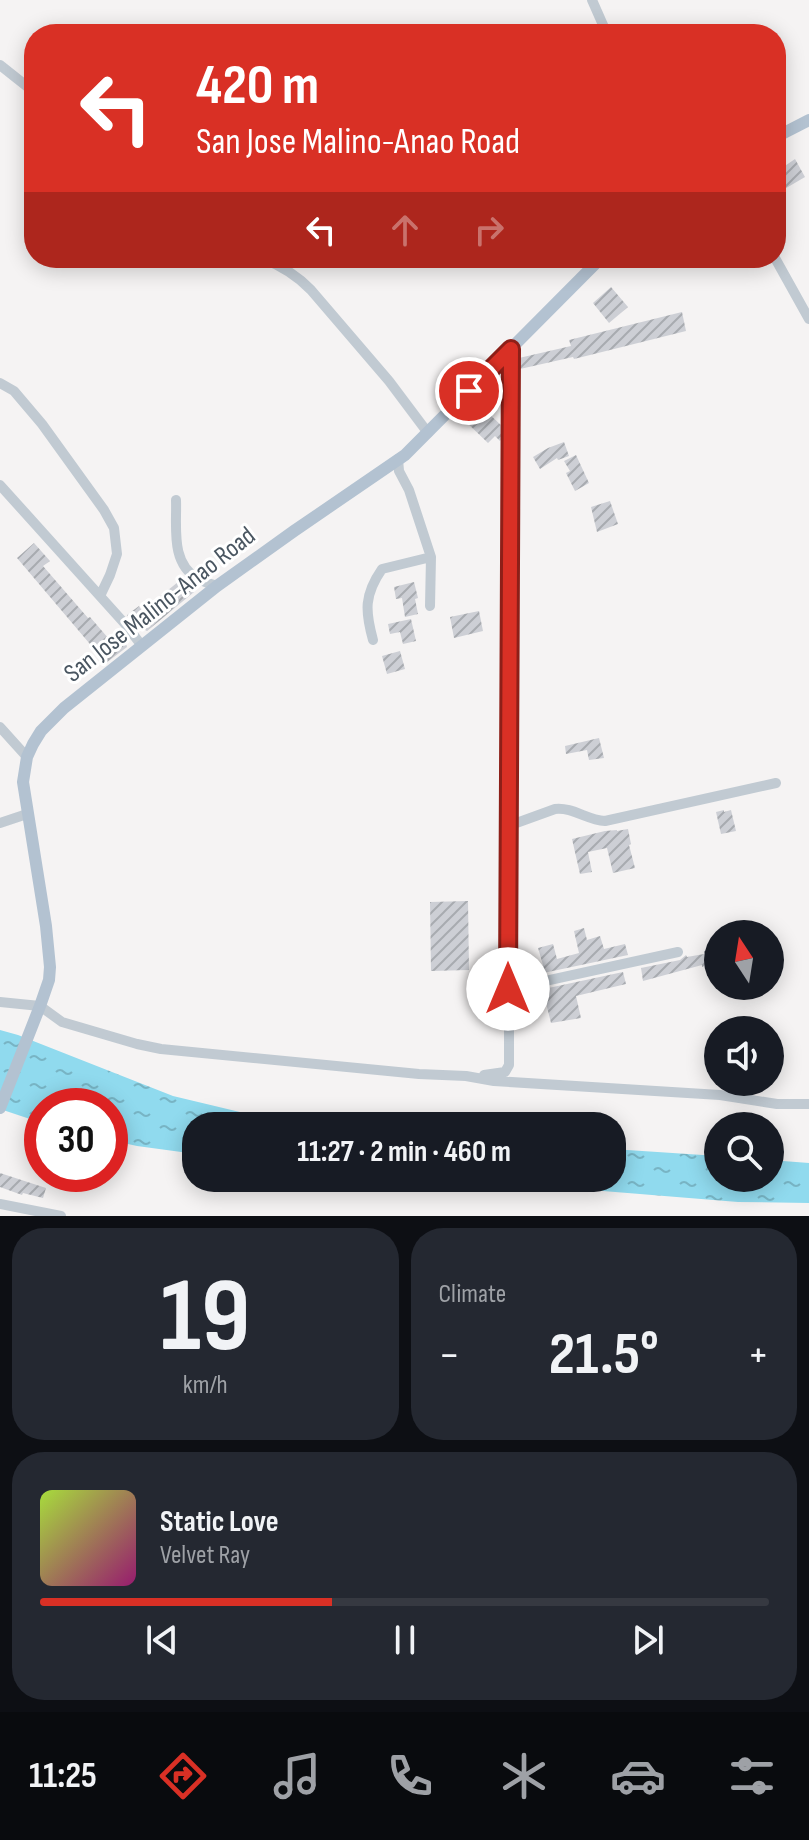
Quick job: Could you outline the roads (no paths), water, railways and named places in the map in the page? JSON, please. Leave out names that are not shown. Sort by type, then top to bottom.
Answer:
[{"type":"main road","points":[[786,132],[809,120]]},
{"type":"main road","name":"San Jose Malino-Anao Road","points":[[0,1108],[49,980],[50,951],[23,782],[27,757],[41,731],[57,714],[217,586],[398,459],[428,433],[591,268]]},
{"type":"street","points":[[592,0],[603,24]]},
{"type":"street","points":[[0,65],[24,84]]},
{"type":"street","points":[[285,268],[305,284],[389,381],[428,433]]},
{"type":"street","points":[[781,268],[809,319]]},
{"type":"street","points":[[0,1002],[149,1047],[419,1074],[466,1076],[496,1074],[508,1069],[511,349]]},
{"type":"street","points":[[0,383],[14,391],[42,424],[114,528],[117,554],[100,596]]},
{"type":"street","points":[[398,459],[399,471],[409,490],[431,557],[430,606]]},
{"type":"street","points":[[0,485],[142,646]]},
{"type":"street","points":[[176,500],[179,558],[197,579],[217,586]]},
{"type":"street","points":[[373,640],[366,608],[377,576],[382,569],[431,557]]},
{"type":"street","points":[[0,727],[27,757]]},
{"type":"street","points":[[508,826],[562,808],[605,821],[776,783]]},
{"type":"street","points":[[0,823],[27,814]]},
{"type":"street","points":[[508,989],[678,952]]},
{"type":"street","points":[[466,1076],[494,1081],[720,1095],[777,1104],[809,1104]]},
{"type":"street","points":[[0,1204],[61,1216]]},
{"type":"water","points":[[0,1030],[173,1096],[240,1112],[182,1112],[182,1152],[128,1144],[128,1088],[24,1088],[24,1117],[0,1109]]},
{"type":"water","points":[[626,1150],[704,1155],[704,1192],[784,1192],[784,1161],[809,1163],[809,1203],[738,1202],[615,1192],[626,1192]]}]
